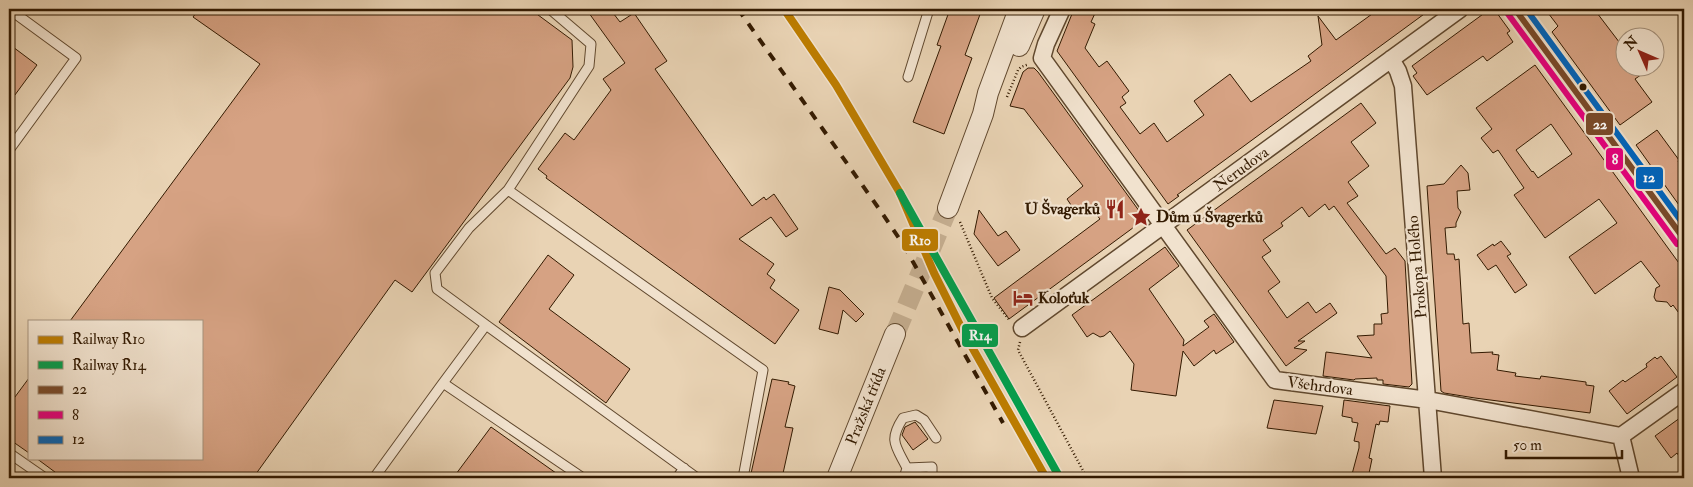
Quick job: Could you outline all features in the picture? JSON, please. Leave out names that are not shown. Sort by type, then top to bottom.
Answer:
[{"type":"street","points":[[984,114],[988,93],[1020,9]]},
{"type":"street","points":[[948,208],[984,114],[1003,81],[1035,9]]},
{"type":"street","name":"Všehrdova","points":[[1062,9],[1042,53],[1042,58],[1276,380],[1428,400],[1620,436]]},
{"type":"street","name":"Nerudova","points":[[1022,328],[1460,9]]},
{"type":"street","points":[[1515,9],[1684,239]]},
{"type":"street","name":"Prokopa Holého","points":[[1391,59],[1398,71],[1402,86],[1433,478]]},
{"type":"street","name":"Pražská třída","points":[[837,478],[895,334]]},
{"type":"street","points":[[1631,478],[1620,436],[1684,391]]},
{"type":"lane","points":[[9,9],[76,58],[9,150]]},
{"type":"lane","points":[[550,9],[591,44],[589,66],[508,190],[469,228],[435,273],[437,289],[697,478]]},
{"type":"lane","points":[[908,77],[929,9]]},
{"type":"lane","points":[[508,190],[763,370],[743,478]]},
{"type":"lane","points":[[374,478],[486,325]]},
{"type":"lane","points":[[444,383],[583,478]]},
{"type":"lane","points":[[904,478],[907,468],[894,440],[895,430],[903,418],[916,415],[924,420],[936,438]]},
{"type":"lane","points":[[9,453],[44,478]]},
{"type":"lane","points":[[907,468],[932,467],[932,478]]},
{"type":"lane","points":[[677,478],[684,468]]},
{"type":"path","points":[[962,228],[992,298],[1008,320],[1022,328]]},
{"type":"path","points":[[1018,350],[1087,478]]},
{"type":"building","points":[[199,9],[530,9],[572,40],[573,67],[570,78],[412,292],[395,280],[253,478],[63,478],[39,460],[202,460],[202,320],[71,320],[260,64],[193,17]]},
{"type":"building","points":[[586,9],[610,9],[620,22],[634,13],[667,61],[655,69],[752,206],[764,197],[766,200],[774,194],[798,229],[786,237],[771,217],[739,239],[774,264],[767,274],[775,280],[770,288],[799,310],[775,344],[546,178],[547,176],[538,169],[565,133],[574,140],[611,90],[603,79],[625,63]]},
{"type":"building","points":[[950,9],[982,9],[965,55],[972,58],[944,134],[913,122],[941,46],[937,45]]},
{"type":"building","points":[[1074,9],[1097,9],[1091,22],[1095,24],[1085,48],[1099,67],[1107,61],[1129,91],[1122,97],[1126,103],[1120,107],[1140,134],[1154,123],[1167,142],[1204,115],[1194,101],[1230,74],[1251,102],[1311,61],[1308,56],[1322,45],[1318,16],[1336,40],[1379,9],[1431,9],[1177,195],[1179,196],[1168,204],[1057,51]]},
{"type":"building","points":[[1490,9],[1494,9],[1510,31],[1507,33],[1513,42],[1487,61],[1483,56],[1427,95],[1413,76],[1417,73],[1412,66]]},
{"type":"building","points":[[1545,9],[1594,9],[1616,38],[1616,78],[1636,78],[1635,79],[1652,102],[1620,125],[1552,32],[1558,26]]},
{"type":"building","points":[[9,44],[37,65],[9,103]]},
{"type":"building","points":[[1535,65],[1684,270],[1684,320],[1673,305],[1671,307],[1667,302],[1656,301],[1654,297],[1656,288],[1660,286],[1641,261],[1595,294],[1569,257],[1617,223],[1599,199],[1545,238],[1514,195],[1524,188],[1498,150],[1493,153],[1481,138],[1492,129],[1476,108]],"holes":[[[1551,124],[1572,154],[1538,178],[1516,150]]]},
{"type":"building","points":[[1028,68],[1034,68],[1038,72],[1145,219],[1009,319],[994,298],[1100,219],[1087,203],[1075,211],[1067,199],[1083,186],[1024,109],[1010,106],[1023,72]]},
{"type":"building","points":[[1361,103],[1376,123],[1351,142],[1369,166],[1348,182],[1358,196],[1347,203],[1386,254],[1395,248],[1405,261],[1412,384],[1409,387],[1383,384],[1383,380],[1377,380],[1377,378],[1354,380],[1323,376],[1326,352],[1372,358],[1357,336],[1374,335],[1374,324],[1382,324],[1381,314],[1388,313],[1386,276],[1334,206],[1329,210],[1325,204],[1309,217],[1302,207],[1281,223],[1283,226],[1263,240],[1271,251],[1262,257],[1280,282],[1268,291],[1287,318],[1308,302],[1316,313],[1330,303],[1337,313],[1298,341],[1305,341],[1294,348],[1307,350],[1286,366],[1187,230]]},
{"type":"building","points":[[1657,130],[1679,160],[1684,171],[1684,212],[1636,145]]},
{"type":"building","points":[[1461,165],[1468,173],[1470,190],[1457,191],[1458,208],[1461,212],[1456,227],[1445,228],[1447,254],[1454,254],[1455,260],[1459,259],[1463,324],[1469,323],[1471,353],[1493,352],[1492,354],[1499,355],[1497,370],[1516,373],[1515,376],[1540,379],[1541,376],[1586,382],[1586,385],[1594,386],[1590,413],[1475,398],[1441,391],[1427,186],[1444,184]]},
{"type":"building","points":[[979,210],[998,236],[1006,231],[1020,250],[998,266],[974,234]]},
{"type":"building","points":[[1501,241],[1511,254],[1507,256],[1527,285],[1515,293],[1496,265],[1488,270],[1477,255]]},
{"type":"building","points":[[1165,247],[1179,266],[1149,289],[1184,340],[1183,346],[1209,327],[1204,321],[1214,314],[1234,342],[1216,354],[1214,350],[1194,366],[1183,351],[1176,396],[1131,390],[1134,364],[1110,331],[1104,336],[1100,337],[1093,333],[1087,337],[1072,315]]},
{"type":"building","points":[[548,255],[574,275],[549,309],[630,369],[606,403],[499,322]]},
{"type":"building","points":[[829,287],[840,290],[864,314],[856,322],[843,310],[838,334],[819,329]]},
{"type":"building","points":[[1661,356],[1677,377],[1627,414],[1609,391],[1623,380],[1625,382],[1647,367],[1646,364],[1655,357],[1657,359]]},
{"type":"building","points":[[28,379],[28,452],[9,439],[9,405]]},
{"type":"building","points":[[772,379],[789,382],[788,384],[795,386],[785,427],[793,428],[782,478],[750,478]]},
{"type":"building","points":[[1274,400],[1323,406],[1316,434],[1267,428]]},
{"type":"building","points":[[1344,400],[1390,406],[1388,422],[1380,421],[1379,425],[1376,424],[1369,458],[1372,459],[1368,478],[1351,478],[1359,448],[1359,442],[1354,441],[1358,423],[1352,422],[1352,418],[1342,416]]},
{"type":"building","points":[[1684,415],[1684,464],[1677,453],[1671,458],[1655,436]]},
{"type":"building","points":[[915,422],[928,439],[913,450],[902,435],[905,427]]},
{"type":"building","points":[[491,427],[563,478],[453,478]]},
{"type":"tunnel","points":[[895,334],[948,208]]},
{"type":"railway","points":[[738,9],[903,244],[1003,423]]},
{"type":"rail line","name":"R10","points":[[784,9],[836,85],[900,193],[934,273],[964,333],[1046,478]]},
{"type":"rail line","name":"R14","points":[[900,193],[1060,478]]},
{"type":"transit line","name":"22","points":[[1515,9],[1684,239]]},
{"type":"transit line","name":"12","points":[[1526,9],[1684,225]]},
{"type":"transit line","name":"8","points":[[1508,14],[1677,244]]},
{"type":"place","name":"U Švagerků","points":[[1115,209]]},
{"type":"place","name":"Dům u Švagerků","points":[[1141,217]]},
{"type":"place","name":"Koloťuk","points":[[1023,298]]}]
